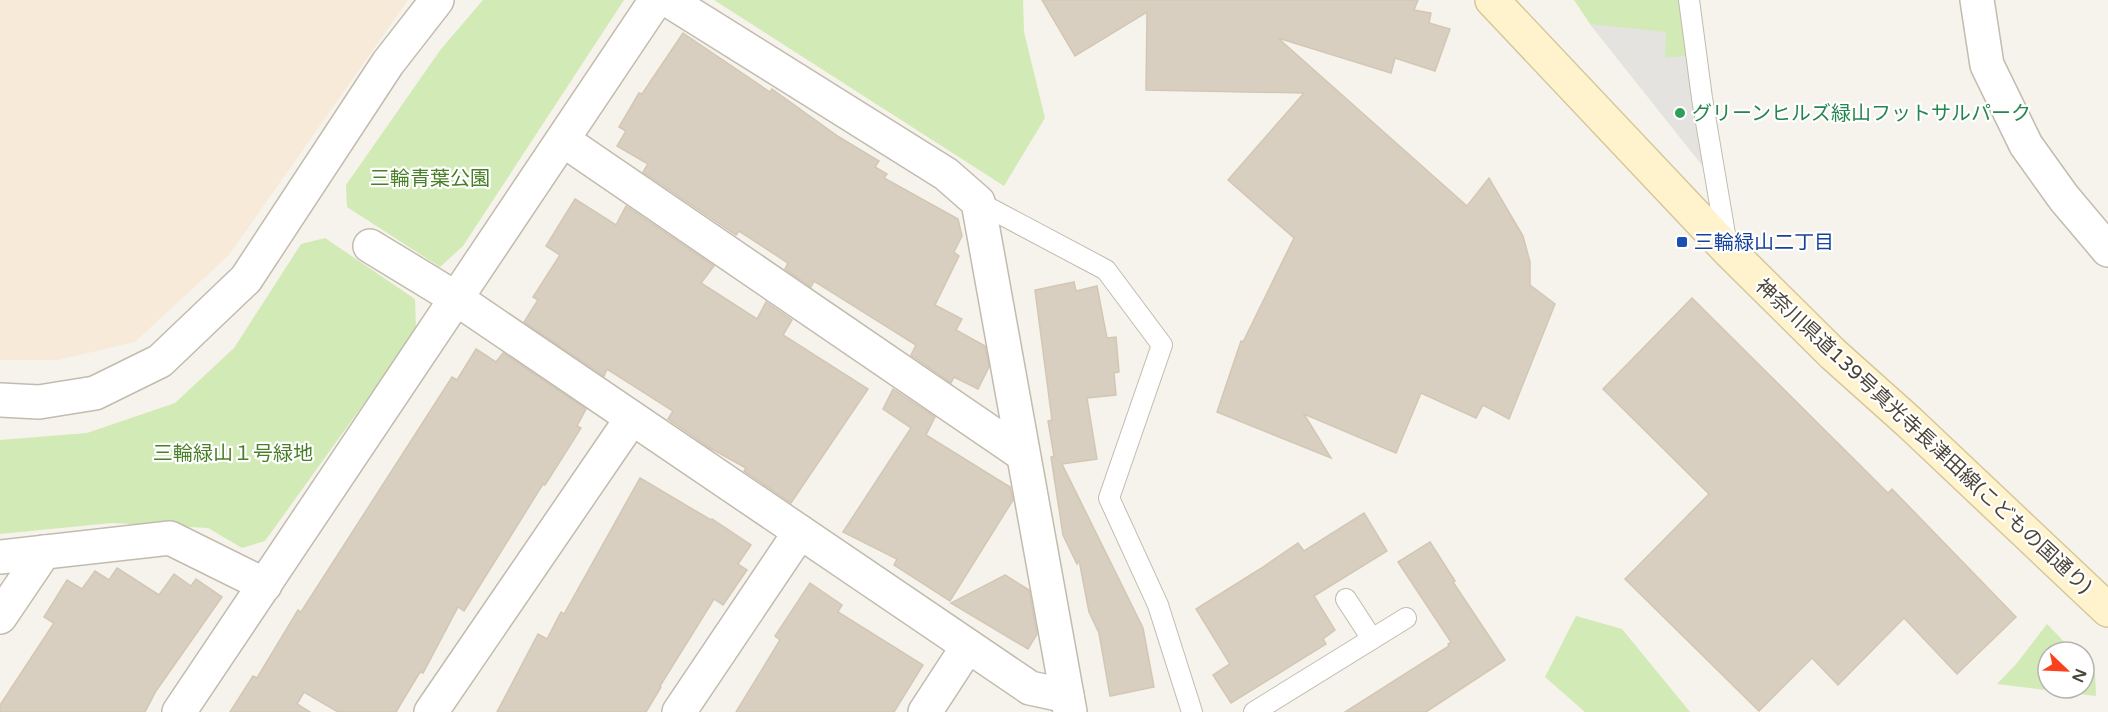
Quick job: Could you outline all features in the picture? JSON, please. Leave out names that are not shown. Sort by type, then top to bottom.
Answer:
[{"type":"main road","name":"神奈川県道139号真光寺長津田線(こどもの国通り)","points":[[1492,0],[1728,250],[1833,354],[1910,422],[2108,610]]},
{"type":"street","points":[[0,400],[39,402],[95,393],[160,361],[246,279],[388,63],[437,0]]},
{"type":"street","points":[[179,712],[656,0]]},
{"type":"street","points":[[668,0],[946,174],[978,202],[1069,704]]},
{"type":"street","points":[[1977,0],[1987,65],[2026,145],[2064,198],[2108,250]]},
{"type":"street","points":[[563,140],[1022,454]]},
{"type":"street","points":[[370,246],[456,299],[1030,688],[1069,704]]},
{"type":"street","points":[[431,712],[632,418]]},
{"type":"street","points":[[679,712],[800,532]]},
{"type":"street","points":[[0,557],[170,538],[265,585]]},
{"type":"street","points":[[0,617],[44,552]]},
{"type":"street","points":[[925,712],[968,646]]},
{"type":"lane","points":[[1689,0],[1702,98],[1728,250]]},
{"type":"lane","points":[[978,202],[1106,270],[1162,345],[1109,498],[1158,605],[1192,712]]},
{"type":"lane","points":[[1346,599],[1372,639]]},
{"type":"lane","points":[[1254,712],[1406,618]]},
{"type":"shaded area","points":[[0,0],[408,0],[229,255],[135,342],[58,360],[0,360]]},
{"type":"shaded area","name":"グリーンヒルズ緑山フットサルパーク","points":[[1590,24],[1666,32],[1665,58],[1692,55],[1706,170]]},
{"type":"green space","name":"三輪青葉公園","points":[[483,0],[624,0],[463,246],[440,267],[347,207],[346,185],[441,49]]},
{"type":"green space","points":[[714,0],[1023,0],[1024,32],[1045,118],[1004,186]]},
{"type":"green space","name":"グリーンヒルズ緑山フットサルパーク","points":[[1574,0],[1685,0],[1706,170],[1590,24]]},
{"type":"green space","name":"三輪緑山１号緑地","points":[[325,238],[415,299],[416,331],[265,541],[242,548],[208,528],[112,523],[0,534],[0,440],[87,433],[175,403],[234,348],[301,244]]},
{"type":"green space","points":[[1576,616],[1622,629],[1690,712],[1585,712],[1545,677]]},
{"type":"green space","points":[[2047,624],[2062,640],[2036,640],[2036,689],[1997,684],[2017,663]]},
{"type":"building","points":[[1042,0],[1418,0],[1414,10],[1431,13],[1429,23],[1450,29],[1435,71],[1395,58],[1391,73],[1278,38],[1467,206],[1489,178],[1523,236],[1530,262],[1530,285],[1555,304],[1509,419],[1483,405],[1476,418],[1421,393],[1396,453],[1304,414],[1331,458],[1217,412],[1241,341],[1243,342],[1294,238],[1228,180],[1304,93],[1146,90],[1147,12],[1075,56]]},
{"type":"building","points":[[683,33],[770,92],[772,89],[839,137],[879,161],[875,167],[887,174],[884,178],[958,219],[962,236],[954,252],[959,256],[935,305],[962,319],[956,330],[985,346],[989,367],[978,389],[954,377],[951,383],[911,355],[916,345],[814,281],[811,287],[785,269],[788,263],[739,231],[736,235],[643,172],[648,164],[617,146],[626,131],[619,127],[639,93],[642,94]]},
{"type":"building","points":[[575,199],[616,225],[626,206],[714,266],[701,283],[757,319],[766,302],[792,320],[783,335],[868,389],[791,503],[744,471],[746,468],[710,448],[668,419],[673,411],[607,369],[604,376],[524,322],[538,300],[533,297],[560,255],[546,246]]},
{"type":"building","points":[[1074,282],[1076,291],[1097,286],[1107,338],[1116,337],[1119,372],[1114,373],[1116,395],[1087,398],[1097,459],[1062,464],[1143,628],[1154,687],[1110,696],[1099,633],[1089,612],[1079,560],[1077,564],[1063,535],[1051,457],[1054,456],[1048,421],[1052,420],[1035,290]]},
{"type":"building","points":[[1692,298],[1888,493],[1892,489],[2016,617],[1957,674],[1904,618],[1838,685],[1812,658],[1759,711],[1625,579],[1709,494],[1603,389]]},
{"type":"building","points":[[476,349],[496,362],[503,353],[586,409],[577,426],[581,428],[545,485],[543,484],[464,611],[458,607],[423,673],[420,672],[396,712],[338,712],[304,692],[297,704],[310,712],[230,712],[253,676],[257,678],[298,610],[301,612],[452,377],[457,380]]},
{"type":"building","points":[[893,389],[935,417],[926,435],[1010,487],[1013,500],[950,601],[894,565],[897,559],[843,532],[911,428],[883,409]]},
{"type":"building","points":[[640,478],[712,519],[751,545],[738,564],[747,570],[723,605],[714,599],[646,712],[497,712],[538,634],[547,639],[561,612],[564,614]]},
{"type":"building","points":[[1364,513],[1387,551],[1314,596],[1335,630],[1323,639],[1326,644],[1231,703],[1213,675],[1230,664],[1196,609],[1298,543],[1304,551]]},
{"type":"building","points":[[1430,542],[1455,581],[1453,582],[1505,660],[1426,712],[1345,712],[1449,646],[1451,642],[1398,562]]},
{"type":"building","points":[[117,568],[159,595],[174,574],[191,586],[196,579],[222,597],[156,691],[145,712],[0,712],[0,705],[54,623],[44,617],[67,580],[82,589],[95,571],[109,580]]},
{"type":"building","points":[[1005,575],[1029,590],[1037,634],[1028,649],[951,603]]},
{"type":"building","points":[[810,583],[842,605],[838,612],[923,665],[894,712],[736,712],[780,640],[775,636]]},
{"type":"place","name":"グリーンヒルズ緑山フットサルパーク","points":[[1680,113]]},
{"type":"place","name":"三輪緑山二丁目","points":[[1682,242]]}]
